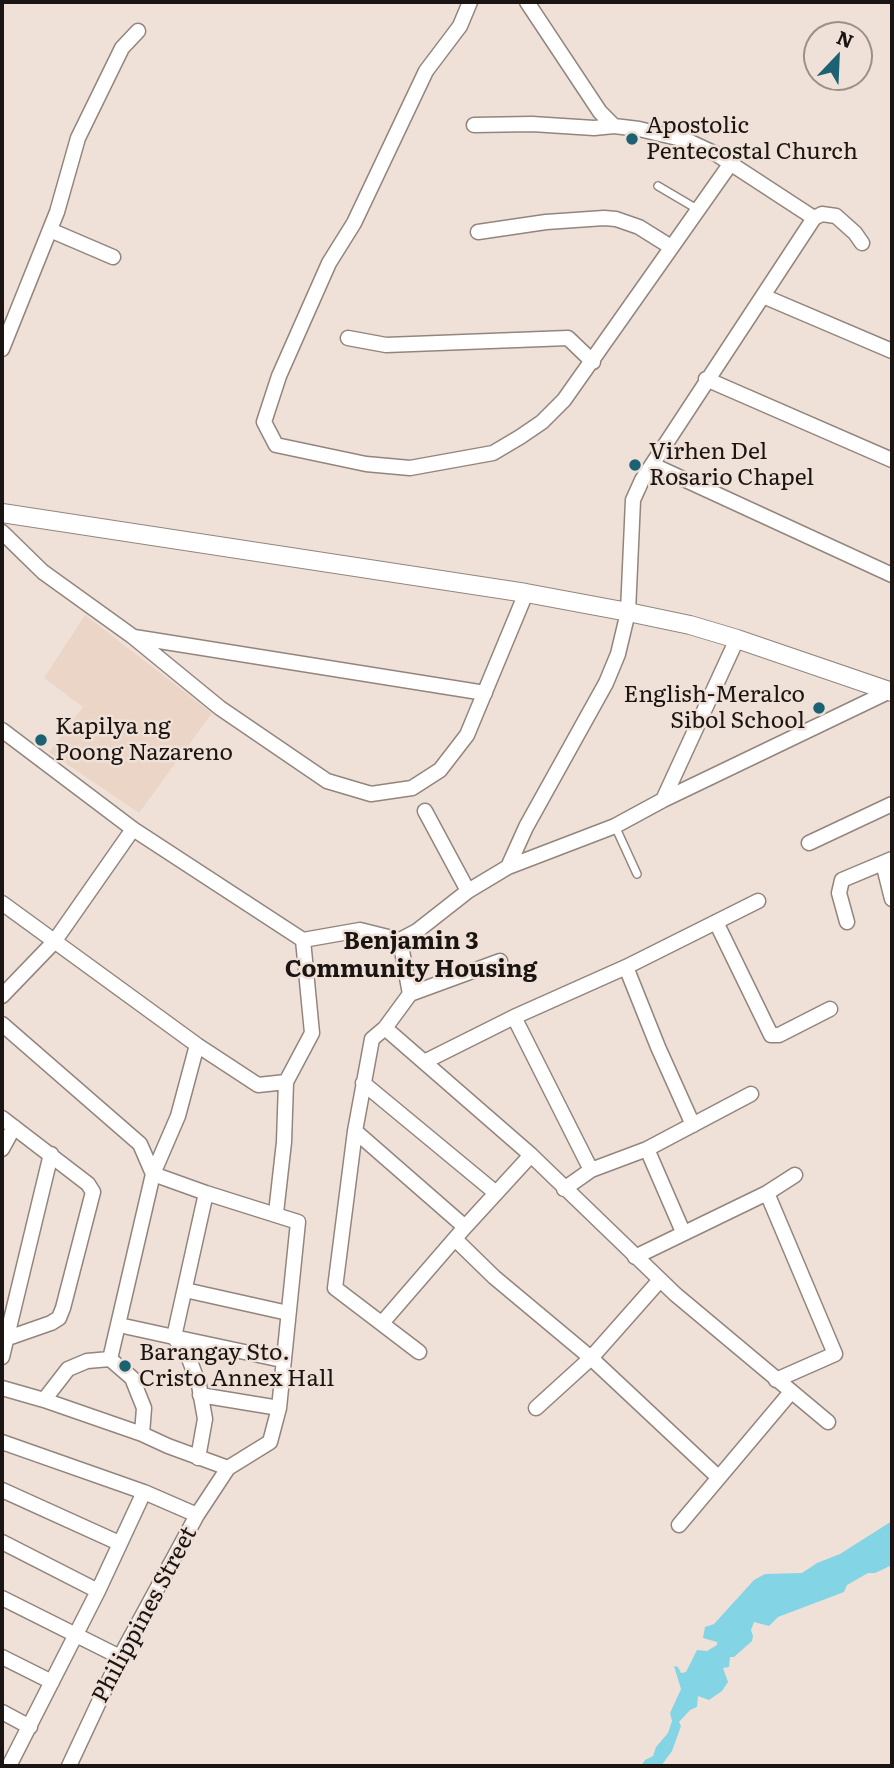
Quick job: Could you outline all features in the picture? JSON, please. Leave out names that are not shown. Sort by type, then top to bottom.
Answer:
[{"type":"street","points":[[470,2],[460,26],[426,71],[354,223],[329,263],[279,376],[264,422],[276,445],[366,464],[410,468],[493,453],[542,422],[564,400],[731,163]]},
{"type":"street","points":[[527,2],[600,112],[614,126]]},
{"type":"street","points":[[2,349],[50,230],[78,138],[122,48],[138,31]]},
{"type":"street","points":[[474,125],[532,124],[594,128],[614,126],[686,140],[731,163],[814,218]]},
{"type":"street","points":[[508,867],[526,827],[606,683],[618,654],[628,612],[633,500],[642,480],[814,218],[822,214],[836,216],[862,243]]},
{"type":"street","points":[[478,232],[546,222],[604,218],[639,227],[671,247]]},
{"type":"street","points":[[50,230],[113,257]]},
{"type":"street","points":[[763,296],[892,351]]},
{"type":"street","points":[[348,338],[386,345],[568,338],[593,362]]},
{"type":"street","points":[[706,379],[892,460]]},
{"type":"street","points":[[653,465],[892,575]]},
{"type":"street","points":[[2,513],[526,593],[628,612],[690,625],[737,639],[891,692]]},
{"type":"street","points":[[2,532],[43,572],[132,636],[220,708],[327,781],[371,794],[412,788],[440,770],[467,735],[526,593]]},
{"type":"street","points":[[132,636],[485,693]]},
{"type":"street","points":[[663,800],[737,639]]},
{"type":"street","points":[[2,730],[133,829],[303,940],[360,930],[400,940],[468,891],[508,867],[615,826],[663,800],[891,692]]},
{"type":"street","points":[[809,843],[892,804]]},
{"type":"street","points":[[425,811],[468,891]]},
{"type":"street","points":[[2,996],[54,942],[133,829]]},
{"type":"street","points":[[846,922],[839,893],[842,880],[888,861],[892,899]]},
{"type":"street","points":[[424,1062],[513,1017],[626,967],[758,901]]},
{"type":"street","points":[[2,903],[197,1045],[258,1085],[286,1082]]},
{"type":"street","points":[[716,922],[771,1035],[779,1035],[830,1009]]},
{"type":"street","points":[[276,1213],[284,1142],[286,1082],[312,1033],[303,940]]},
{"type":"street","points":[[400,940],[410,994]]},
{"type":"street","points":[[419,1352],[335,1288],[355,1131],[372,1038],[385,1028],[410,994],[500,961]]},
{"type":"street","points":[[626,967],[693,1125]]},
{"type":"street","points":[[513,1017],[591,1170]]},
{"type":"street","points":[[2,1024],[140,1144],[153,1174],[298,1222],[279,1408],[270,1443],[228,1468],[142,1434],[2,1388]]},
{"type":"street","points":[[385,1028],[531,1155],[635,1257],[828,1422]]},
{"type":"street","points":[[110,1359],[153,1174],[178,1116],[197,1045]]},
{"type":"street","points":[[363,1083],[496,1193]]},
{"type":"street","points":[[564,1189],[591,1170],[647,1149],[751,1094]]},
{"type":"street","points":[[2,1118],[88,1184],[93,1192],[59,1318],[5,1338]]},
{"type":"street","points":[[2,1149],[14,1127]]},
{"type":"street","points":[[355,1131],[465,1227]]},
{"type":"street","points":[[647,1149],[682,1232]]},
{"type":"street","points":[[2,1357],[51,1154]]},
{"type":"street","points":[[382,1323],[531,1155]]},
{"type":"street","points":[[635,1257],[767,1193],[795,1175]]},
{"type":"street","points":[[198,1458],[205,1419],[188,1356],[174,1337],[206,1193]]},
{"type":"street","points":[[767,1193],[835,1354],[776,1380]]},
{"type":"street","points":[[454,1239],[494,1277],[590,1358],[718,1478]]},
{"type":"street","points":[[536,1408],[590,1358],[660,1279]]},
{"type":"street","points":[[185,1290],[288,1313]]},
{"type":"street","points":[[119,1325],[282,1360]]},
{"type":"street","points":[[44,1400],[68,1369],[87,1361],[110,1359],[132,1378],[144,1408],[142,1434]]},
{"type":"street","points":[[679,1525],[791,1392]]},
{"type":"street","points":[[200,1395],[279,1408]]},
{"type":"street","points":[[4,1448],[144,1492],[197,1515]]},
{"type":"street","name":"Philippines Street","points":[[68,1766],[120,1657],[197,1515],[228,1468]]},
{"type":"street","points":[[2,1490],[119,1543]]},
{"type":"street","points":[[9,1766],[98,1591],[144,1492]]},
{"type":"street","points":[[2,1542],[98,1591]]},
{"type":"street","points":[[2,1598],[120,1657]]},
{"type":"street","points":[[2,1657],[52,1682]]},
{"type":"street","points":[[2,1712],[30,1727]]},
{"type":"lane","points":[[658,186],[697,209]]},
{"type":"lane","points":[[615,826],[637,874]]},
{"type":"shaded area","points":[[85,615],[212,713],[139,813],[49,752],[83,707],[44,678]]},
{"type":"water","points":[[892,1521],[892,1565],[875,1573],[868,1573],[847,1585],[844,1592],[778,1617],[769,1626],[754,1622],[751,1630],[752,1641],[734,1657],[730,1657],[729,1667],[723,1668],[728,1682],[722,1691],[709,1700],[698,1696],[697,1707],[690,1710],[679,1722],[681,1726],[672,1751],[661,1766],[641,1766],[653,1756],[656,1747],[668,1733],[672,1721],[670,1713],[681,1689],[674,1666],[678,1667],[681,1673],[686,1672],[697,1650],[707,1651],[717,1645],[717,1642],[703,1638],[705,1627],[714,1624],[754,1580],[765,1574],[802,1573],[817,1563],[840,1554]]},
{"type":"place","name":"Apostolic Pentecostal Church","points":[[632,139]]},
{"type":"place","name":"Virhen Del Rosario Chapel","points":[[635,465]]},
{"type":"place","name":"English-Meralco Sibol School","points":[[819,708]]},
{"type":"place","name":"Kapilya ng Poong Nazareno","points":[[41,740]]},
{"type":"place","name":"Barangay Sto. Cristo Annex Hall","points":[[125,1366]]},
{"type":"district","name":"Benjamin 3 Community Housing","points":[[411,956]]}]
